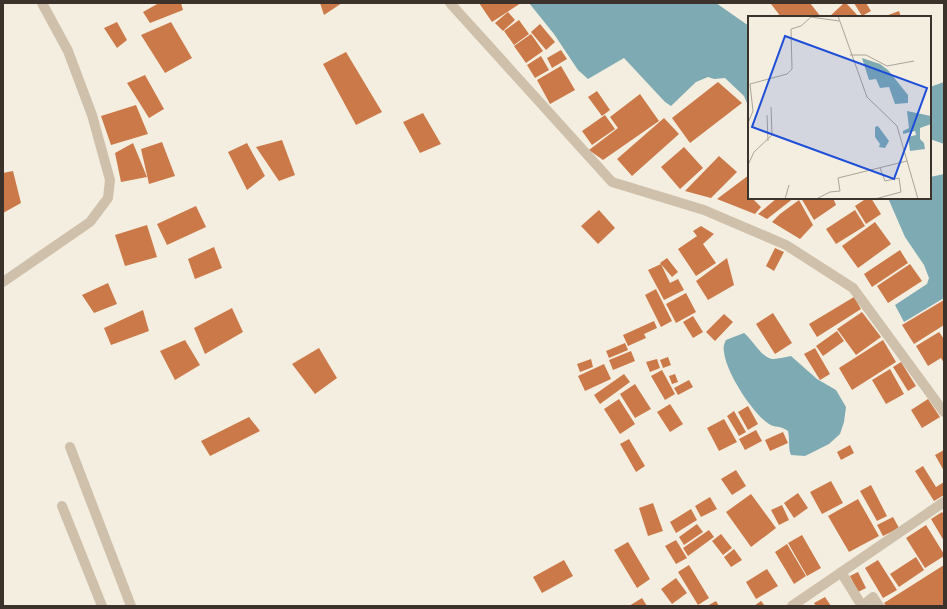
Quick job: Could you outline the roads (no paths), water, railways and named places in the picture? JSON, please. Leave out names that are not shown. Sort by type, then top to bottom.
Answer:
[{"type":"street","points":[[3,282],[90,222],[108,198],[110,180],[92,115],[68,51],[42,3]]},
{"type":"street","points":[[450,3],[612,182],[704,210],[786,245],[853,288],[944,412]]},
{"type":"street","points":[[70,447],[131,606]]},
{"type":"street","points":[[792,606],[944,502]]},
{"type":"street","points":[[62,506],[102,606]]},
{"type":"street","points":[[841,572],[862,606],[873,597],[879,606]]},
{"type":"water","points":[[529,3],[716,3],[748,25],[748,106],[744,96],[725,78],[714,79],[708,77],[696,82],[671,106],[665,102],[624,58],[588,79],[578,70],[554,34]]},
{"type":"water","points":[[944,82],[944,144],[931,139],[931,87]]},
{"type":"water","points":[[944,174],[944,298],[904,322],[895,305],[927,284],[929,278],[924,265],[905,237],[888,199],[931,199],[931,177]]},
{"type":"water","points":[[744,333],[768,358],[774,359],[791,356],[817,379],[836,390],[846,407],[844,422],[840,434],[829,444],[805,456],[791,455],[788,431],[773,426],[762,419],[748,402],[729,370],[724,349],[726,340]]}]
